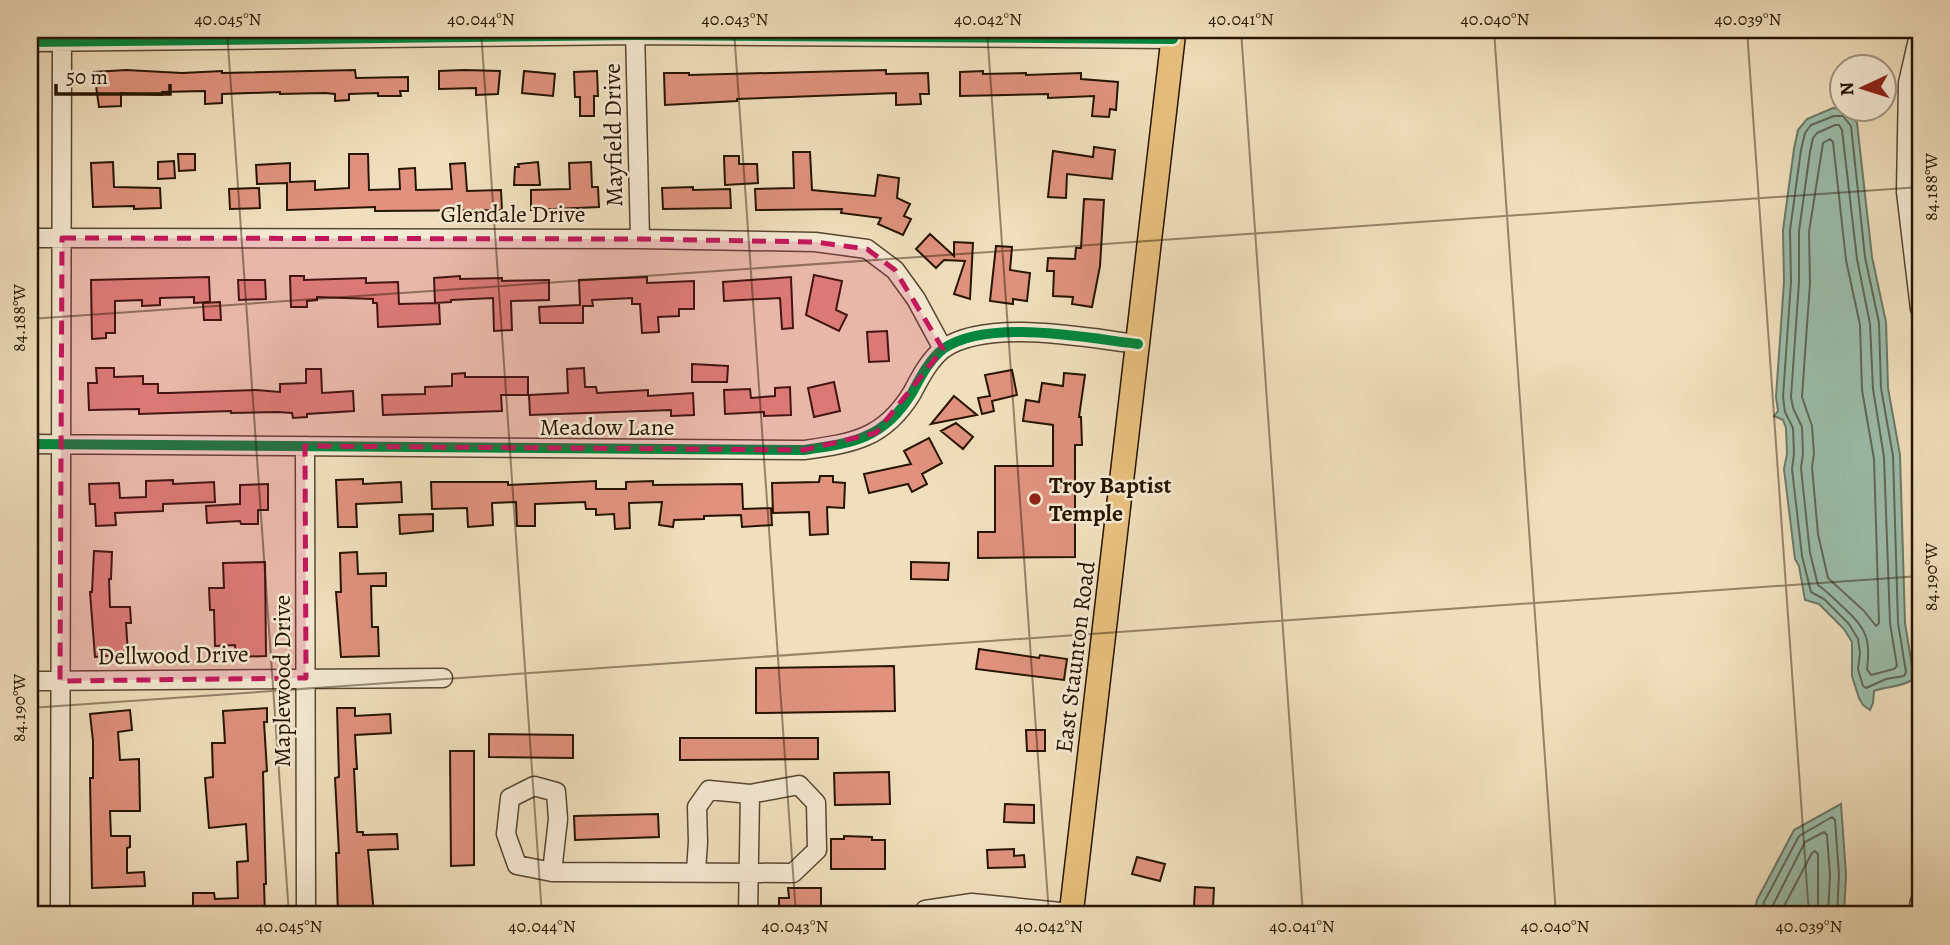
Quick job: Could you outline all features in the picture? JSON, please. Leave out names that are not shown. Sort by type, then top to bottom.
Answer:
[{"type":"main road","name":"East Staunton Road","points":[[1071,914],[1174,34]]},
{"type":"street","points":[[1920,30],[1908,83],[1906,192],[1920,309]]},
{"type":"street","points":[[30,42],[62,36],[635,32],[1174,34]]},
{"type":"street","name":"Mayfield Drive","points":[[635,32],[640,239]]},
{"type":"street","points":[[60,915],[62,36]]},
{"type":"street","name":"Glendale Drive","points":[[30,238],[640,239],[815,242],[867,249],[895,270],[916,299],[943,349]]},
{"type":"street","name":"Meadow Lane","points":[[30,444],[804,450],[848,443],[876,433],[894,416],[926,368],[943,349],[978,335],[1025,332],[1138,344]]},
{"type":"street","name":"Maplewood Drive","points":[[305,446],[306,915]]},
{"type":"street","name":"Dellwood Drive","points":[[30,681],[443,678]]},
{"type":"street","points":[[552,872],[558,819],[556,792],[534,786],[510,798],[506,834],[517,865],[552,872],[793,873],[817,850],[816,803],[799,785],[750,794],[709,790],[697,807],[696,871]]},
{"type":"street","points":[[748,915],[750,794]]},
{"type":"street","points":[[1917,915],[1920,901]]},
{"type":"street","points":[[925,915],[925,910],[972,903],[1071,914]]},
{"type":"highlighted area","points":[[62,238],[640,239],[815,242],[867,249],[895,270],[943,349],[876,433],[804,450],[305,446],[306,678],[60,681]]},
{"type":"shaded area","points":[[1920,30],[1920,309],[1906,192]]},
{"type":"water","points":[[1828,110],[1828,122],[1857,123],[1872,257],[1886,322],[1888,388],[1900,455],[1905,623],[1913,679],[1905,684],[1874,691],[1870,710],[1859,698],[1852,676],[1852,642],[1844,629],[1819,604],[1805,600],[1799,566],[1795,559],[1784,469],[1787,454],[1786,428],[1783,420],[1774,416],[1778,411],[1776,397],[1784,282],[1783,230],[1798,130],[1807,119]]},
{"type":"water","points":[[1841,804],[1846,875],[1844,915],[1754,915],[1757,900],[1794,830]]},
{"type":"building","points":[[126,70],[222,73],[355,70],[356,78],[408,77],[408,91],[400,91],[401,96],[378,96],[378,93],[349,94],[349,100],[335,101],[335,94],[325,93],[222,94],[222,103],[205,104],[205,91],[162,92],[162,95],[121,93],[121,106],[99,107],[94,72]]},
{"type":"building","points":[[886,70],[886,74],[928,73],[929,94],[920,94],[921,104],[896,105],[896,93],[737,99],[665,105],[664,73],[689,75]]},
{"type":"building","points":[[439,71],[500,71],[498,94],[476,95],[476,88],[439,89]]},
{"type":"building","points":[[524,71],[555,74],[553,96],[522,93]]},
{"type":"building","points":[[597,71],[598,96],[594,96],[594,116],[580,116],[580,97],[575,97],[574,72]]},
{"type":"building","points":[[983,71],[983,74],[1026,75],[1081,73],[1081,79],[1118,82],[1116,110],[1110,109],[1109,117],[1092,116],[1094,96],[960,96],[960,72]]},
{"type":"building","points":[[1094,147],[1115,150],[1112,179],[1067,174],[1066,198],[1048,197],[1053,151],[1093,157]]},
{"type":"building","points":[[793,152],[810,152],[812,190],[875,196],[878,175],[899,178],[897,198],[910,204],[904,216],[911,219],[903,235],[878,224],[881,218],[841,213],[842,209],[756,210],[755,189],[794,188]]},
{"type":"building","points":[[178,154],[195,154],[195,170],[179,171]]},
{"type":"building","points":[[349,154],[368,154],[369,190],[400,189],[399,169],[415,168],[416,190],[452,189],[450,164],[465,163],[467,191],[501,190],[502,210],[375,211],[375,207],[287,210],[287,183],[257,184],[256,165],[290,163],[290,182],[315,181],[315,190],[349,188]]},
{"type":"building","points":[[724,156],[739,156],[739,164],[757,164],[758,183],[725,185]]},
{"type":"building","points":[[174,161],[175,178],[158,179],[158,162]]},
{"type":"building","points":[[113,162],[114,187],[160,188],[161,208],[93,207],[91,163]]},
{"type":"building","points":[[538,162],[540,185],[514,185],[515,167],[519,167],[518,164]]},
{"type":"building","points":[[591,162],[592,187],[598,187],[599,207],[531,210],[531,190],[570,189],[569,163]]},
{"type":"building","points":[[693,187],[693,190],[730,189],[731,208],[663,209],[662,188]]},
{"type":"building","points":[[259,188],[260,208],[230,209],[229,189]]},
{"type":"building","points":[[1084,199],[1104,200],[1100,266],[1092,307],[1072,304],[1073,297],[1053,296],[1054,271],[1047,271],[1048,258],[1075,259],[1076,248],[1081,248]]},
{"type":"building","points":[[930,234],[954,256],[954,242],[973,243],[970,299],[954,294],[965,261],[944,260],[936,268],[916,249]]},
{"type":"building","points":[[996,246],[1012,247],[1010,270],[1030,273],[1027,301],[1013,299],[1013,304],[990,301]]},
{"type":"building","points":[[814,275],[842,281],[836,310],[847,315],[839,331],[806,315]]},
{"type":"building","points":[[290,276],[304,276],[304,280],[366,278],[366,283],[398,282],[399,304],[439,303],[440,324],[378,327],[377,303],[373,303],[373,299],[317,297],[317,300],[307,301],[307,307],[291,307]]},
{"type":"building","points":[[460,276],[460,279],[502,278],[502,281],[549,280],[549,300],[511,301],[512,330],[494,331],[493,298],[435,303],[434,278]]},
{"type":"building","points":[[209,277],[210,302],[194,303],[194,297],[160,298],[160,305],[142,306],[142,300],[115,301],[115,333],[106,333],[106,338],[92,339],[91,280]]},
{"type":"building","points":[[647,277],[647,283],[694,281],[694,309],[679,309],[679,316],[658,317],[659,332],[642,333],[640,304],[632,304],[632,298],[592,300],[593,306],[583,306],[583,323],[540,323],[539,307],[580,305],[579,280]]},
{"type":"building","points":[[791,277],[793,328],[782,329],[780,298],[724,301],[723,282]]},
{"type":"building","points":[[238,280],[265,280],[266,299],[239,300]]},
{"type":"building","points":[[220,302],[221,320],[204,320],[203,303]]},
{"type":"building","points":[[887,331],[889,361],[869,362],[867,332]]},
{"type":"building","points":[[692,364],[728,366],[727,382],[692,382]]},
{"type":"building","points":[[96,368],[114,368],[114,377],[143,376],[143,384],[158,384],[158,393],[256,390],[280,392],[280,384],[306,383],[306,369],[321,369],[322,393],[353,391],[354,411],[307,414],[307,417],[293,418],[292,413],[278,412],[139,414],[139,409],[89,410],[88,383],[97,383]]},
{"type":"building","points":[[584,368],[585,387],[596,387],[597,393],[648,390],[648,396],[693,393],[694,415],[671,416],[671,410],[530,415],[529,395],[568,393],[567,369]]},
{"type":"building","points":[[1012,370],[1017,395],[992,401],[994,411],[982,414],[978,398],[990,396],[985,375]]},
{"type":"building","points":[[465,373],[465,377],[528,377],[528,395],[501,395],[502,411],[383,415],[382,395],[425,394],[425,387],[452,386],[452,374]]},
{"type":"building","name":"Troy Baptist Temple","points":[[1064,373],[1085,375],[1079,417],[1082,445],[1075,445],[1075,557],[978,558],[978,532],[995,532],[995,466],[1053,466],[1053,425],[1023,421],[1026,400],[1039,402],[1042,383],[1063,386]]},
{"type":"building","points":[[834,382],[840,411],[814,417],[808,388]]},
{"type":"building","points":[[790,387],[791,415],[764,416],[764,412],[725,414],[724,390],[750,389],[751,398],[775,396],[775,388]]},
{"type":"building","points":[[954,396],[977,415],[931,424]]},
{"type":"building","points":[[956,423],[973,437],[963,449],[941,431]]},
{"type":"building","points":[[929,438],[942,463],[922,474],[927,484],[912,492],[908,484],[869,493],[864,474],[911,464],[904,451]]},
{"type":"building","points":[[820,476],[833,476],[833,482],[845,483],[844,508],[827,507],[828,534],[810,535],[809,512],[773,513],[772,483],[819,482]]},
{"type":"building","points":[[363,479],[363,484],[401,482],[402,502],[356,504],[357,527],[338,527],[336,480]]},
{"type":"building","points":[[173,480],[173,484],[214,482],[215,502],[163,504],[163,511],[115,513],[116,525],[96,526],[95,504],[90,504],[89,484],[119,483],[120,498],[146,497],[146,481]]},
{"type":"building","points":[[596,481],[596,489],[626,489],[626,482],[653,481],[653,485],[742,484],[743,509],[771,508],[772,525],[742,527],[741,515],[674,520],[673,527],[659,525],[662,502],[629,503],[630,528],[615,529],[614,514],[596,515],[596,509],[586,509],[585,502],[535,504],[535,526],[517,526],[516,502],[492,503],[493,525],[468,527],[467,508],[432,509],[431,482],[508,482],[508,485]]},
{"type":"building","points":[[268,484],[268,510],[258,510],[258,524],[241,524],[240,521],[207,523],[206,506],[240,504],[240,485]]},
{"type":"building","points":[[433,514],[433,531],[400,534],[399,515]]},
{"type":"building","points":[[94,551],[112,552],[110,607],[130,607],[131,623],[126,623],[128,654],[95,657],[90,592]]},
{"type":"building","points":[[357,552],[358,574],[386,573],[386,586],[371,586],[372,627],[378,627],[379,656],[341,657],[336,592],[341,592],[340,553]]},
{"type":"building","points":[[265,562],[266,656],[236,657],[235,645],[215,646],[214,610],[210,610],[209,588],[224,588],[223,563]]},
{"type":"building","points":[[911,562],[949,563],[948,580],[911,579]]},
{"type":"building","points":[[979,649],[1039,658],[1040,655],[1067,659],[1064,680],[976,669]]},
{"type":"building","points":[[894,666],[895,711],[756,713],[756,668]]},
{"type":"building","points":[[267,708],[267,722],[264,722],[267,771],[263,772],[265,915],[193,914],[193,893],[214,893],[215,899],[238,898],[237,862],[248,861],[246,824],[209,828],[205,778],[213,777],[212,743],[225,743],[223,711]]},
{"type":"building","points":[[337,708],[355,708],[355,716],[390,714],[391,733],[355,735],[357,832],[363,832],[363,835],[397,834],[398,849],[368,850],[374,914],[338,915],[336,853],[339,853],[335,778],[339,777]]},
{"type":"building","points":[[130,710],[132,730],[118,732],[120,760],[139,759],[140,811],[110,811],[111,836],[130,836],[127,873],[144,872],[145,886],[92,888],[90,778],[93,778],[93,741],[90,714]]},
{"type":"building","points":[[1026,730],[1045,730],[1045,751],[1027,751]]},
{"type":"building","points":[[489,734],[573,735],[573,758],[489,757]]},
{"type":"building","points":[[680,738],[818,738],[818,759],[680,760]]},
{"type":"building","points":[[450,751],[474,751],[474,865],[451,866]]},
{"type":"building","points":[[889,772],[890,804],[835,805],[834,773]]},
{"type":"building","points":[[1005,804],[1034,805],[1034,823],[1004,822]]},
{"type":"building","points":[[658,814],[659,837],[575,840],[574,816]]},
{"type":"building","points":[[844,836],[885,840],[885,869],[831,869],[831,839],[844,839]]},
{"type":"building","points":[[1014,849],[1014,856],[1024,855],[1025,867],[988,868],[987,850]]},
{"type":"building","points":[[1137,857],[1165,864],[1160,881],[1132,874]]},
{"type":"building","points":[[1195,887],[1214,888],[1213,908],[1194,907]]},
{"type":"building","points":[[788,888],[821,888],[821,915],[779,915],[779,898],[789,898]]},
{"type":"cycle path","points":[[30,42],[635,35],[1173,39]]},
{"type":"cycle path","points":[[30,444],[804,450],[838,445],[878,429],[901,408],[938,353],[962,340],[985,334],[1011,332],[1138,344]]},
{"type":"place","name":"Troy Baptist Temple","points":[[1035,499]]}]
